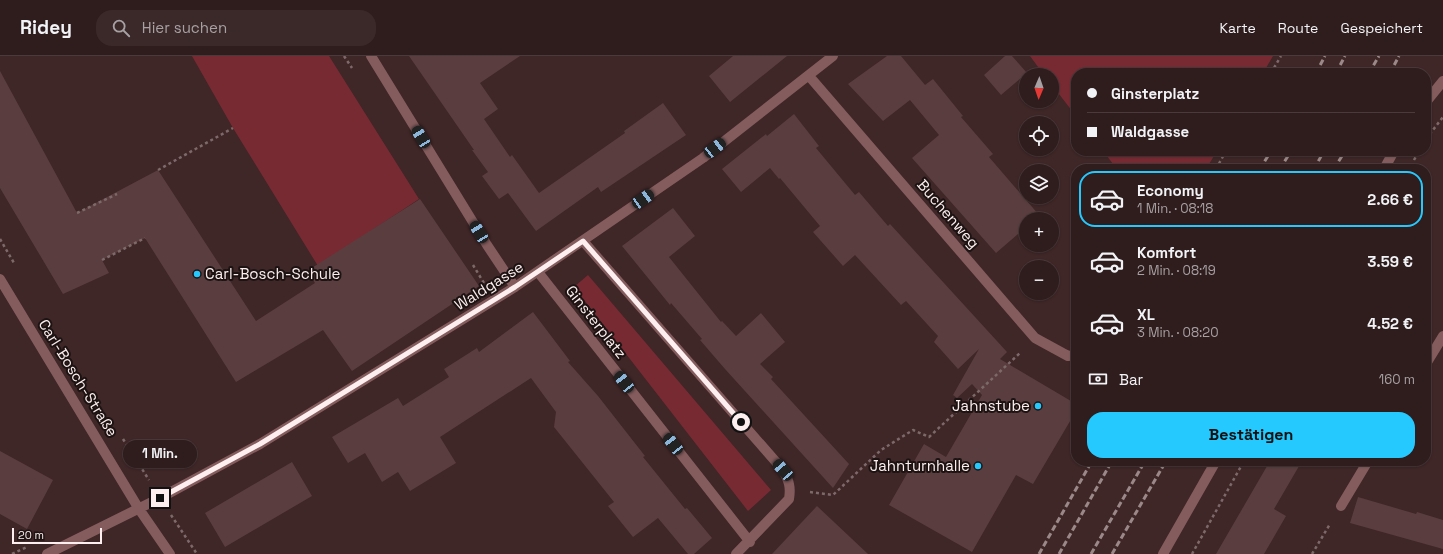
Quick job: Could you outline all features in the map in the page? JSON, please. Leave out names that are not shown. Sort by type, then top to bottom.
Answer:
[{"type":"street","points":[[371,56],[487,245],[515,287]]},
{"type":"street","name":"Waldgasse","points":[[48,554],[139,509],[260,444],[515,287],[703,158],[833,56]]},
{"type":"street","name":"Buchenweg","points":[[809,76],[1035,338],[1068,356],[1071,356]]},
{"type":"street","points":[[1431,96],[1443,81]]},
{"type":"street","points":[[583,241],[783,470],[789,481],[789,499],[750,542],[736,554]]},
{"type":"street","name":"Ginsterplatz","points":[[538,272],[750,542]]},
{"type":"street","name":"Carl-Bosch-Straße","points":[[0,279],[139,509],[170,554]]},
{"type":"street","points":[[1431,356],[1443,336]]},
{"type":"street","points":[[1163,554],[1213,466]]},
{"type":"street","points":[[1341,506],[1365,466]]},
{"type":"path","points":[[344,56],[355,74]]},
{"type":"path","points":[[1274,68],[1281,56]]},
{"type":"path","points":[[1431,133],[1443,117]]},
{"type":"path","points":[[158,170],[233,128]]},
{"type":"path","points":[[77,213],[117,194]]},
{"type":"path","points":[[102,260],[145,238]]},
{"type":"path","points":[[471,262],[488,289]]},
{"type":"path","points":[[790,489],[833,495],[881,450],[913,430],[930,437],[1035,338]]},
{"type":"path","points":[[1192,554],[1241,466]]},
{"type":"path","points":[[160,498],[198,554]]},
{"type":"path","points":[[1312,554],[1341,506]]},
{"type":"shaded area","points":[[192,56],[329,56],[419,199],[318,266],[233,128]]},
{"type":"shaded area","points":[[1030,56],[1273,56],[1266,68],[1071,68],[1071,110],[1059,94],[1059,68],[1039,68]]},
{"type":"shaded area","points":[[1107,156],[1214,156],[1209,164],[1113,164]]},
{"type":"shaded area","points":[[588,275],[771,490],[748,511],[574,287]]},
{"type":"building","points":[[409,56],[520,56],[480,83],[498,109],[484,119],[510,157],[512,155],[539,193],[625,133],[624,131],[663,103],[686,135],[601,192],[598,187],[536,231],[508,193],[499,199],[482,176],[488,172]]},
{"type":"building","points":[[733,56],[787,56],[730,102],[709,76]]},
{"type":"building","points":[[887,56],[901,56],[925,85],[933,79],[963,116],[961,117],[993,154],[989,157],[1019,192],[1019,204],[1030,204],[1036,212],[1019,212],[1019,233],[996,253],[912,158],[939,135],[910,100],[883,121],[848,84]]},
{"type":"building","points":[[1005,56],[1012,56],[1023,68],[1019,68],[1019,80],[1001,95],[984,75]]},
{"type":"building","points":[[0,71],[77,213],[158,170],[256,321],[315,283],[307,271],[420,199],[479,286],[352,371],[323,330],[236,382],[145,238],[102,260],[109,273],[63,294],[0,188]]},
{"type":"building","points":[[794,114],[819,146],[816,148],[855,195],[859,192],[888,226],[890,224],[1007,352],[1000,359],[1071,401],[1071,419],[1033,484],[1016,475],[972,552],[889,505],[924,444],[946,457],[982,395],[972,384],[957,398],[953,395],[979,349],[958,369],[934,342],[938,336],[906,301],[901,305],[855,255],[843,266],[813,232],[820,226],[770,168],[741,192],[722,169],[766,134],[767,136]]},
{"type":"building","points":[[673,208],[695,236],[669,257],[721,322],[722,321],[736,336],[761,313],[785,342],[760,364],[773,377],[771,379],[849,464],[833,488],[725,369],[700,340],[702,339],[671,303],[670,305],[622,246]]},
{"type":"building","points":[[533,312],[570,361],[568,362],[598,396],[645,456],[643,457],[685,509],[687,508],[712,538],[694,554],[688,554],[658,518],[633,537],[608,506],[614,502],[554,427],[556,412],[531,378],[440,437],[456,463],[410,491],[398,472],[382,482],[365,453],[348,463],[332,437],[398,398],[403,406],[449,377],[444,369],[477,348],[479,352]]},
{"type":"building","points":[[0,451],[53,480],[27,529],[0,514]]},
{"type":"building","points":[[292,462],[312,496],[225,547],[205,513]]},
{"type":"building","points":[[1267,466],[1299,466],[1274,509],[1286,516],[1264,554],[1216,554]]},
{"type":"building","points":[[1358,497],[1416,514],[1417,512],[1443,520],[1443,549],[1350,523]]},
{"type":"building","points":[[817,506],[868,554],[772,554]]},
{"type":"railway","points":[[1319,68],[1325,56]]},
{"type":"railway","points":[[1339,68],[1345,56]]},
{"type":"railway","points":[[1372,68],[1379,56]]},
{"type":"railway","points":[[1393,68],[1399,56]]},
{"type":"railway","points":[[1263,164],[1268,156]]},
{"type":"railway","points":[[1283,164],[1288,156]]},
{"type":"railway","points":[[1317,164],[1321,156]]},
{"type":"railway","points":[[1337,164],[1342,156]]},
{"type":"railway","points":[[1039,554],[1089,466]]},
{"type":"railway","points":[[1059,554],[1109,466]]},
{"type":"railway","points":[[1091,554],[1142,466]]},
{"type":"railway","points":[[1112,554],[1163,466]]},
{"type":"place","name":"Carl-Bosch-Schule","points":[[197,274]]},
{"type":"place","name":"Jahnstube","points":[[1038,406]]},
{"type":"place","name":"Jahnturnhalle","points":[[978,466]]},
{"type":"route","points":[[160,498],[260,444],[515,287],[583,241],[741,422]]}]
